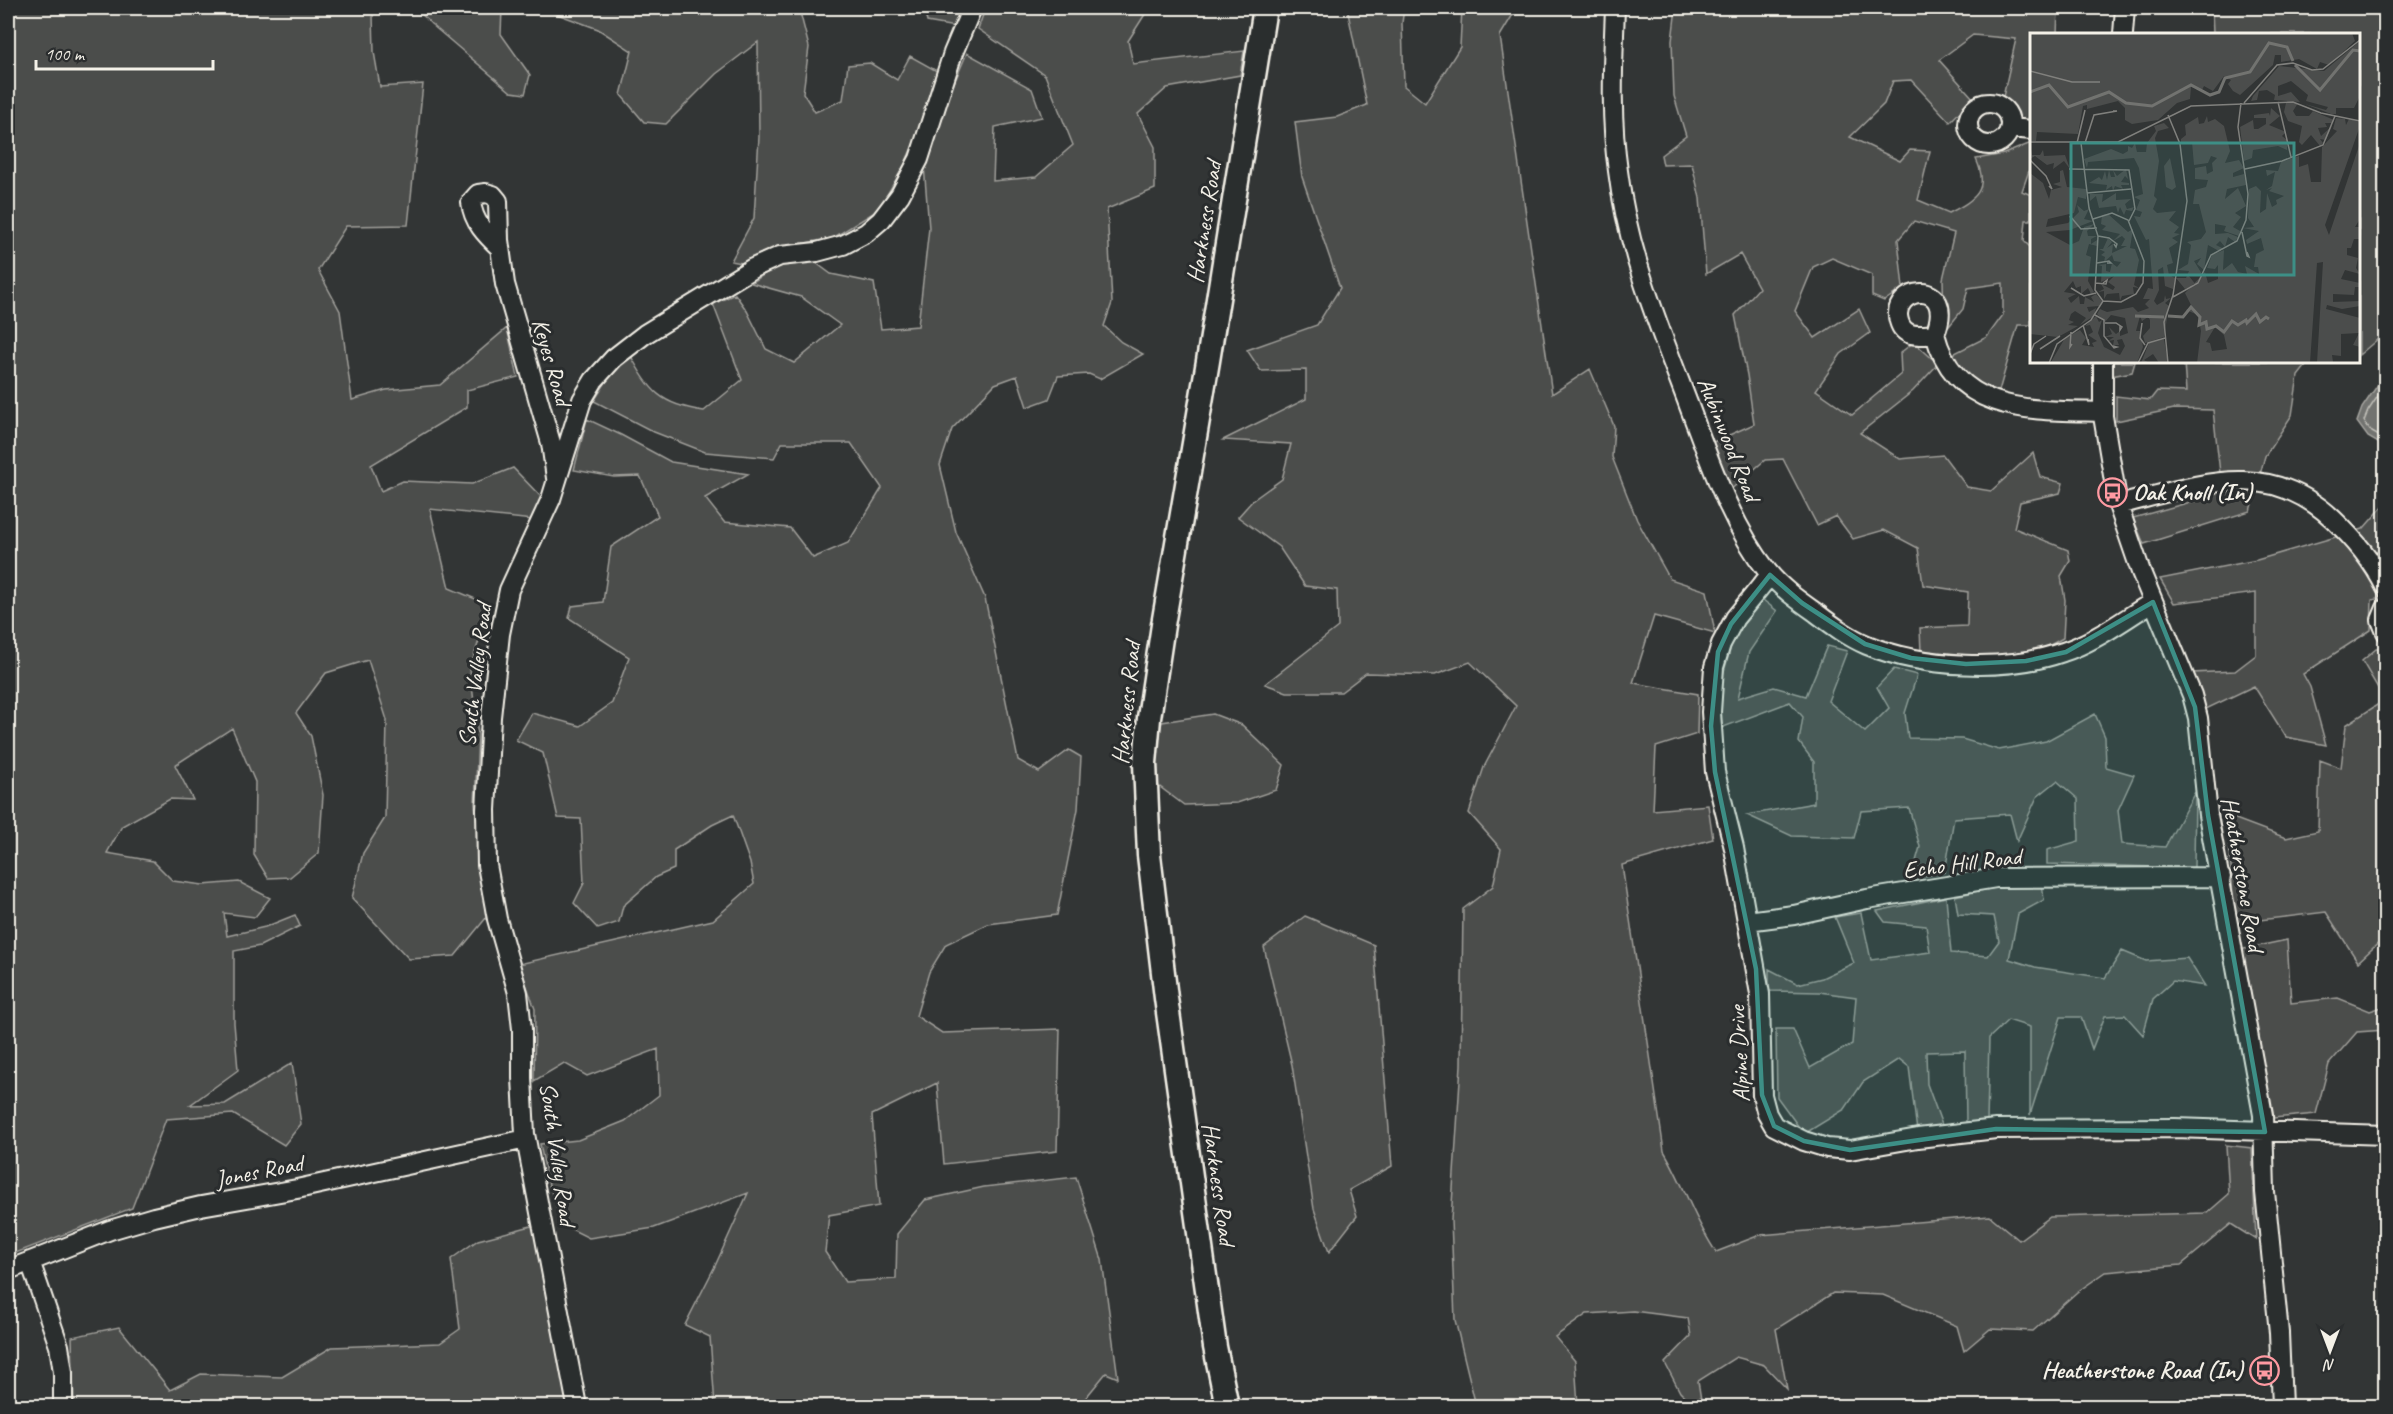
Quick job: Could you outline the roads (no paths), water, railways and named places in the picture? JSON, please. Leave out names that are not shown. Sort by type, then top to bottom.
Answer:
[{"type":"main road","name":"Harkness Road","points":[[1227,1407],[1214,1337],[1168,1010],[1149,855],[1145,763],[1164,615],[1265,8]]},
{"type":"street","name":"South Valley Road","points":[[577,1407],[566,1338],[526,1138],[522,1094],[521,1012],[517,984],[489,885],[486,810],[493,699],[504,610],[517,571],[556,488],[582,400],[594,380],[623,350],[669,318],[753,268],[780,256],[817,252],[843,244],[866,232],[888,212],[919,159],[953,53],[972,8]]},
{"type":"street","name":"Aubinwood Road","points":[[1615,8],[1612,93],[1615,147],[1622,199],[1633,249],[1656,319],[1719,488],[1770,575],[1802,603],[1865,644],[1911,658],[1954,664],[2026,661],[2055,655],[2076,647],[2152,602]]},
{"type":"street","points":[[2123,33],[2125,8]]},
{"type":"street","points":[[2010,128],[2030,130]]},
{"type":"street","name":"Keyes Road","points":[[500,248],[509,300],[533,375],[553,451],[556,488]]},
{"type":"street","points":[[1935,334],[1943,358],[1952,373],[1967,386],[1990,400],[2022,409],[2103,412]]},
{"type":"street","name":"Heatherstone Road","points":[[2103,363],[2103,412],[2118,505],[2152,602],[2196,707],[2208,815],[2258,1082],[2265,1132],[2265,1192],[2279,1333],[2282,1407]]},
{"type":"street","points":[[2118,505],[2201,484],[2241,480],[2276,485],[2304,496],[2350,535],[2375,567],[2385,588]]},
{"type":"street","name":"Alpine Drive","points":[[1770,575],[1739,612],[1727,631],[1716,659],[1712,692],[1712,741],[1715,772],[1734,848],[1760,994],[1762,1095],[1765,1108],[1774,1126],[1797,1139],[1827,1148],[1850,1150],[1928,1136],[1996,1130],[2168,1128],[2385,1135]]},
{"type":"street","points":[[2385,608],[2381,620],[2385,632]]},
{"type":"street","name":"Echo Hill Road","points":[[1747,921],[1996,878],[2221,877]]},
{"type":"street","name":"Jones Road","points":[[8,1270],[110,1230],[170,1213],[291,1190],[526,1138]]},
{"type":"street","points":[[30,1261],[59,1346],[63,1372],[63,1407]]},
{"type":"water","points":[[2385,374],[2385,447],[2368,437],[2357,422],[2362,408]]},
{"type":"place","name":"Oak Knoll (In)","points":[[2112,492]]},
{"type":"place","name":"Heatherstone Road (In)","points":[[2264,1370]]}]
